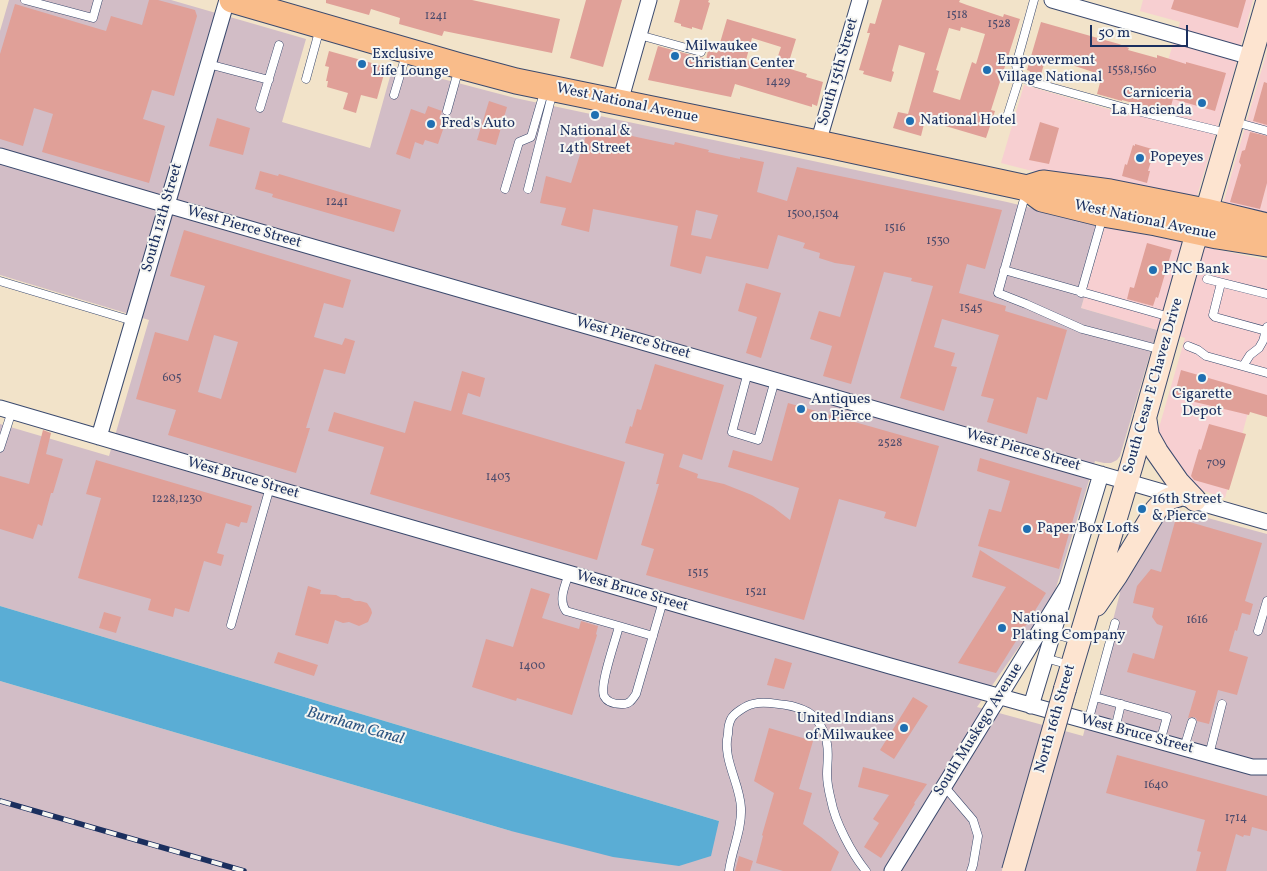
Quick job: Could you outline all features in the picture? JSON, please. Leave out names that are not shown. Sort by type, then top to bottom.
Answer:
[{"type":"main road","name":"West National Avenue","points":[[232,0],[516,81],[1027,188],[1042,199],[1107,203],[1201,222],[1267,244]]},
{"type":"main road","name":"South Cesar E Chavez Drive","points":[[1123,492],[1267,2]]},
{"type":"main road","name":"West National Avenue","points":[[1201,222],[1267,226]]},
{"type":"main road","points":[[1080,631],[1156,510],[1170,498],[1186,498],[1178,482],[1148,436],[1145,416]]},
{"type":"main road","name":"North 16th Street","points":[[1013,871],[1080,631],[1123,492]]},
{"type":"street","name":"South 12th Street","points":[[99,437],[227,0]]},
{"type":"street","points":[[620,102],[649,0]]},
{"type":"street","name":"South 15th Street","points":[[818,143],[860,0]]},
{"type":"street","points":[[1052,0],[1251,56]]},
{"type":"street","name":"West Pierce Street","points":[[0,156],[1100,474],[1123,492],[1186,498],[1267,522]]},
{"type":"street","name":"West Bruce Street","points":[[6,409],[568,574],[999,697],[1252,767],[1267,768]]},
{"type":"street","name":"South Muskego Avenue","points":[[1031,706],[1100,474]]},
{"type":"street","name":"South Muskego Avenue","points":[[892,871],[1066,588]]},
{"type":"lane","points":[[25,0],[93,18],[98,0]]},
{"type":"lane","points":[[1034,0],[1016,65],[1017,73],[1022,78],[1111,104],[1231,127],[1267,131]]},
{"type":"lane","points":[[306,79],[320,26]]},
{"type":"lane","points":[[638,35],[702,52]]},
{"type":"lane","points":[[260,108],[279,46]]},
{"type":"lane","points":[[394,96],[407,50]]},
{"type":"lane","points":[[208,64],[269,80]]},
{"type":"lane","points":[[447,110],[460,66]]},
{"type":"lane","points":[[1006,120],[1020,76]]},
{"type":"lane","points":[[528,189],[550,88]]},
{"type":"lane","points":[[505,189],[519,142],[531,136],[550,88]]},
{"type":"lane","points":[[1027,188],[998,293],[1082,330],[1164,350]]},
{"type":"lane","points":[[1080,292],[1107,203]]},
{"type":"lane","points":[[1004,270],[1173,318]]},
{"type":"lane","points":[[1207,279],[1267,294]]},
{"type":"lane","points":[[0,281],[133,321]]},
{"type":"lane","points":[[1221,282],[1213,315],[1266,329],[1259,348],[1250,355],[1243,366]]},
{"type":"lane","points":[[1188,346],[1206,356],[1266,373]]},
{"type":"lane","points":[[748,372],[732,432],[741,435],[758,440],[775,380]]},
{"type":"lane","points":[[0,448],[6,409]]},
{"type":"lane","points":[[231,625],[270,487]]},
{"type":"lane","points":[[568,574],[562,598],[562,604],[566,611],[653,636]]},
{"type":"lane","points":[[619,626],[603,689],[604,697],[610,702],[624,704],[632,700],[636,694],[663,601]]},
{"type":"lane","points":[[1258,631],[1267,601]]},
{"type":"lane","points":[[1088,722],[1116,624]]},
{"type":"lane","points":[[1053,634],[1080,631]]},
{"type":"lane","points":[[1046,658],[1070,665]]},
{"type":"lane","points":[[1095,697],[1167,717],[1160,742]]},
{"type":"lane","points":[[729,871],[739,830],[741,807],[737,784],[728,756],[727,736],[731,719],[744,708],[766,702],[791,706],[809,712],[818,722],[825,734],[827,744],[827,776],[831,802],[849,844],[866,871]]},
{"type":"lane","points":[[1115,729],[1122,704]]},
{"type":"lane","points":[[1208,755],[1222,704]]},
{"type":"lane","points":[[1184,748],[1192,722]]},
{"type":"lane","points":[[944,786],[973,820],[978,836],[974,865],[971,871]]},
{"type":"shaded area","points":[[9,0],[171,0],[306,39],[282,122],[370,148],[393,66],[515,98],[1007,202],[1105,226],[1081,308],[1157,330],[1120,456],[1111,463],[1095,461],[1055,591],[1049,604],[977,707],[1083,736],[1120,593],[1117,585],[1168,510],[1178,510],[1267,534],[1267,871],[0,871],[0,681],[511,831],[719,821],[0,606],[0,424],[109,456],[149,320],[0,275],[0,31]]},
{"type":"shaded area","points":[[1143,0],[1253,0],[1197,196],[1195,198],[1032,171],[1001,163],[1024,85],[1129,115],[1138,86],[1158,92],[1180,22],[1140,11]]},
{"type":"shaded area","points":[[1267,51],[1267,215],[1223,204]]},
{"type":"shaded area","points":[[1105,226],[1267,260],[1267,414],[1249,409],[1225,498],[1189,486],[1156,438],[1185,338],[1081,308]]},
{"type":"water","name":"Burnham Canal","points":[[0,606],[719,821],[711,856],[679,866],[613,857],[511,831],[0,681]]},
{"type":"building","points":[[149,0],[158,0],[195,10],[197,16],[174,96],[152,90],[143,119],[165,126],[149,183],[42,152],[53,114],[34,108],[23,146],[0,139],[0,54],[15,4],[106,31],[111,16],[142,25]]},
{"type":"building","points":[[326,0],[472,0],[560,19],[552,53],[444,31],[442,36],[399,24],[400,18],[371,9],[369,15],[326,3]]},
{"type":"building","points":[[586,0],[622,0],[603,67],[570,58]]},
{"type":"building","points":[[680,0],[709,0],[708,2],[710,3],[702,30],[681,26],[681,24],[674,22]]},
{"type":"building","points":[[882,0],[960,0],[959,2],[1003,17],[1004,14],[1020,19],[991,110],[995,111],[986,138],[925,120],[921,136],[893,128],[898,112],[908,114],[925,53],[899,45],[891,82],[863,74],[864,71],[859,70],[870,33],[867,33],[870,23],[875,24]],"holes":[[[961,27],[985,34],[976,64],[972,62],[960,100],[933,92],[939,71],[936,70],[949,28],[960,31]]]},
{"type":"building","points":[[1174,0],[1246,0],[1238,28],[1171,9]]},
{"type":"building","points":[[727,19],[796,39],[787,68],[807,74],[806,77],[823,82],[817,106],[812,104],[812,107],[735,84],[731,97],[648,80],[658,46],[706,59],[708,51],[717,53]],"holes":[[[752,38],[781,47],[774,68],[746,60]]]},
{"type":"building","points":[[1041,22],[1119,44],[1129,48],[1128,50],[1157,58],[1157,55],[1226,73],[1215,111],[1173,99],[1169,113],[1097,94],[1102,75],[1046,57],[1040,78],[1029,75],[1030,71],[1027,70]]},
{"type":"building","points":[[329,51],[386,67],[377,99],[361,95],[356,113],[343,109],[348,93],[327,87],[328,81],[326,81],[329,67],[325,66]]},
{"type":"building","points":[[1264,82],[1267,83],[1267,125],[1253,121]]},
{"type":"building","points":[[489,101],[507,107],[496,145],[477,140]]},
{"type":"building","points":[[428,106],[442,111],[439,119],[446,121],[438,144],[425,140],[423,145],[415,142],[410,159],[396,154],[411,109],[425,114]]},
{"type":"building","points":[[217,118],[250,128],[243,155],[209,146]]},
{"type":"building","points":[[1040,122],[1059,128],[1049,164],[1029,160]]},
{"type":"building","points":[[589,126],[674,145],[675,142],[740,159],[740,157],[764,162],[757,192],[787,201],[797,167],[1002,210],[985,269],[967,264],[959,293],[1006,306],[1005,311],[1067,330],[1047,400],[1037,397],[1027,434],[987,422],[994,399],[981,396],[999,335],[942,319],[934,347],[955,353],[951,366],[957,367],[944,411],[900,398],[933,286],[911,281],[912,278],[884,272],[851,384],[823,376],[832,346],[810,339],[819,311],[840,317],[855,266],[819,258],[820,253],[803,248],[805,243],[778,235],[768,269],[706,256],[701,274],[670,266],[678,226],[593,209],[589,232],[561,225],[566,208],[540,203],[546,176],[571,183]],"holes":[[[696,210],[718,215],[711,239],[691,235]]]},
{"type":"building","points":[[1250,132],[1267,136],[1267,183],[1260,209],[1230,202],[1241,165],[1239,162],[1242,151],[1245,150]]},
{"type":"building","name":"Popeyes","points":[[1135,144],[1152,149],[1154,152],[1148,171],[1150,171],[1147,183],[1122,176],[1125,164],[1127,165],[1133,145],[1135,146]]},
{"type":"building","points":[[260,171],[278,176],[279,174],[401,210],[394,232],[272,197],[273,194],[255,189]]},
{"type":"building","points":[[184,230],[351,280],[343,308],[324,303],[314,337],[342,345],[345,338],[355,341],[345,374],[324,369],[306,428],[310,428],[296,473],[168,435],[176,410],[136,399],[155,332],[188,341],[205,286],[170,276]],"holes":[[[214,335],[238,342],[221,399],[198,392]]]},
{"type":"building","name":"PNC Bank","points":[[1147,243],[1172,250],[1158,298],[1156,297],[1153,306],[1127,299],[1130,287],[1134,288]]},
{"type":"building","points":[[746,283],[781,293],[761,358],[746,353],[757,317],[738,311]]},
{"type":"building","points":[[655,364],[724,385],[702,460],[683,454],[679,467],[698,474],[697,478],[724,484],[752,495],[773,507],[790,520],[799,488],[728,467],[733,450],[772,461],[788,403],[939,446],[916,527],[884,518],[886,512],[839,499],[804,620],[646,575],[654,549],[641,545],[659,484],[656,484],[664,454],[625,443],[637,409],[641,410]]},
{"type":"building","points":[[1181,370],[1267,395],[1267,417],[1250,412],[1249,415],[1174,397]]},
{"type":"building","points":[[462,371],[485,378],[480,397],[468,393],[462,414],[625,462],[597,560],[370,494],[384,447],[328,431],[334,412],[405,433],[414,401],[451,411]]},
{"type":"building","points":[[1209,424],[1246,434],[1229,490],[1194,480],[1191,476]]},
{"type":"building","points":[[43,430],[51,433],[46,454],[63,459],[42,526],[38,524],[33,539],[0,529],[0,476],[29,484]]},
{"type":"building","name":"Paper Box Lofts","points":[[980,458],[1082,488],[1059,569],[978,546],[989,509],[1001,512],[1010,481],[977,471]]},
{"type":"building","points":[[96,460],[252,506],[247,523],[241,522],[239,527],[226,523],[217,553],[224,555],[221,566],[204,561],[189,612],[175,608],[173,617],[148,610],[151,599],[78,578],[101,498],[86,494]]},
{"type":"building","points":[[1176,518],[1262,543],[1245,601],[1253,604],[1250,615],[1242,613],[1229,651],[1248,657],[1237,695],[1218,690],[1209,724],[1197,721],[1193,717],[1188,718],[1196,691],[1127,672],[1133,653],[1154,659],[1163,626],[1157,624],[1152,617],[1154,608],[1133,603],[1137,586],[1151,569],[1161,572]]},
{"type":"building","name":"National Plating Company","points":[[980,550],[1046,593],[996,673],[958,663],[1006,587],[972,577]]},
{"type":"building","points":[[308,586],[321,590],[320,594],[336,595],[367,603],[372,613],[368,622],[359,626],[335,620],[328,644],[295,635]]},
{"type":"building","points":[[531,588],[550,594],[542,618],[579,629],[581,621],[598,626],[597,635],[572,715],[517,698],[516,701],[472,687],[486,639],[513,647]]},
{"type":"building","points":[[104,612],[121,617],[116,633],[99,628]]},
{"type":"building","points":[[278,652],[318,665],[314,676],[274,663]]},
{"type":"building","points":[[775,658],[792,663],[784,689],[767,685]]},
{"type":"building","name":"United Indians of Milwaukee","points":[[913,697],[928,706],[894,759],[880,750]]},
{"type":"building","points":[[769,728],[813,741],[799,789],[812,793],[803,824],[839,852],[831,871],[783,871],[756,863],[774,793],[754,781]]},
{"type":"building","points":[[1117,755],[1267,796],[1267,831],[1252,827],[1250,836],[1244,835],[1243,837],[1236,834],[1226,871],[1196,871],[1201,852],[1197,851],[1205,820],[1106,793]]},
{"type":"building","points":[[863,767],[927,784],[881,858],[864,847],[879,823],[873,819],[889,795],[858,787]]},
{"type":"building","points":[[739,856],[753,861],[750,871],[735,871]]},
{"type":"railway","points":[[0,801],[244,871]]},
{"type":"place","name":"Milwaukee Christian Center","points":[[675,56]]},
{"type":"place","name":"Exclusive Life Lounge","points":[[362,64]]},
{"type":"place","name":"Empowerment Village National","points":[[987,70]]},
{"type":"place","name":"Carniceria La Hacienda","points":[[1202,103]]},
{"type":"place","name":"National & 14th Street","points":[[595,115]]},
{"type":"place","name":"National Hotel","points":[[910,121]]},
{"type":"place","name":"Fred's Auto","points":[[431,124]]},
{"type":"place","name":"Popeyes","points":[[1140,158]]},
{"type":"place","name":"PNC Bank","points":[[1153,270]]},
{"type":"place","name":"Cigarette Depot","points":[[1202,378]]},
{"type":"place","name":"Antiques on Pierce","points":[[801,409]]},
{"type":"place","name":"16th Street & Pierce","points":[[1142,509]]},
{"type":"place","name":"Paper Box Lofts","points":[[1027,529]]},
{"type":"place","name":"National Plating Company","points":[[1002,628]]},
{"type":"place","name":"United Indians of Milwaukee","points":[[904,728]]}]
